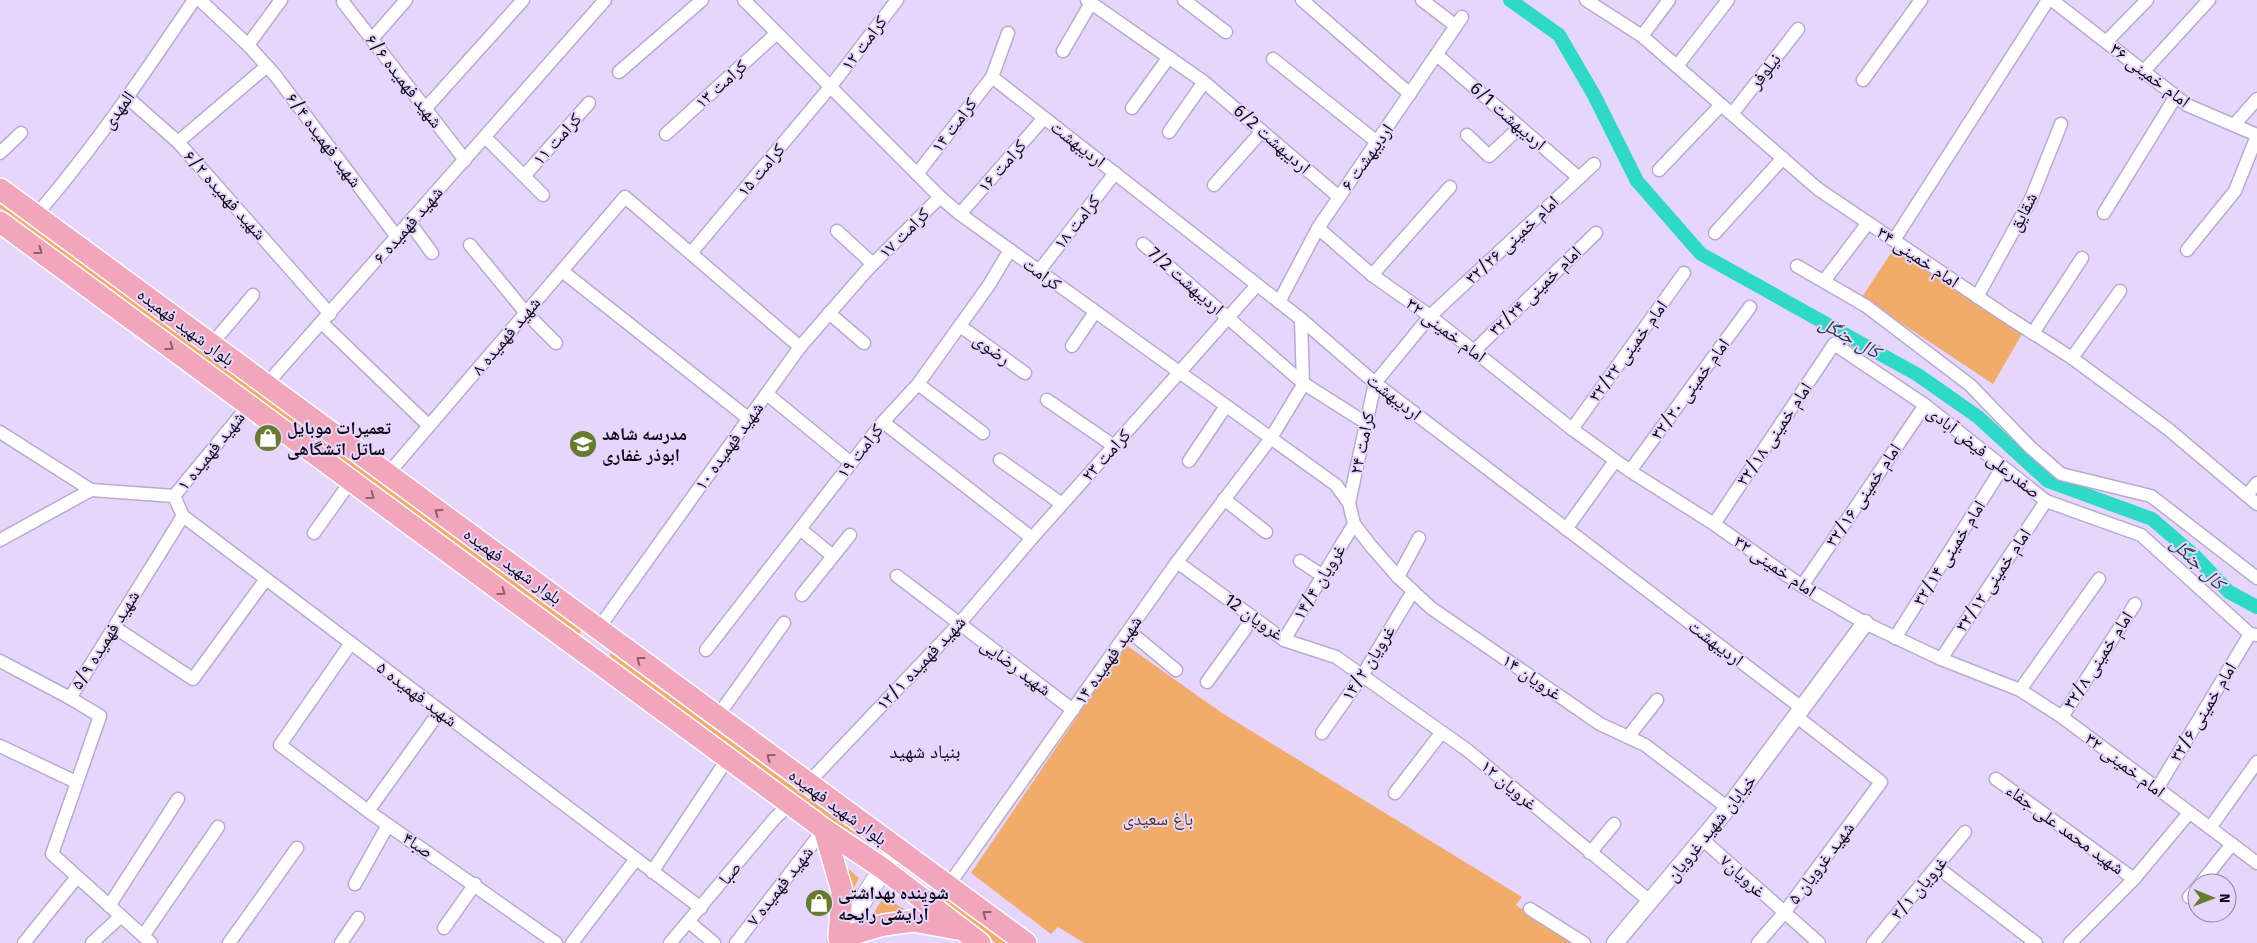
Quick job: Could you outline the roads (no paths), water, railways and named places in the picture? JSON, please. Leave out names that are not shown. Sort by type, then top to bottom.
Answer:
[{"type":"main road","name":"بلوار شهید فهمیده","points":[[0,189],[865,827],[1026,943]]},
{"type":"main road","name":"بلوار شهید فهمیده","points":[[0,222],[824,829],[882,868],[980,943]]},
{"type":"main road","points":[[865,827],[882,828],[936,866],[948,886]]},
{"type":"main road","points":[[824,829],[842,891],[837,940]]},
{"type":"main road","points":[[837,940],[896,849]]},
{"type":"main road","points":[[837,940],[884,924],[913,921],[962,930]]},
{"type":"street","name":"المهدی","points":[[36,216],[67,179],[128,98],[194,0]]},
{"type":"street","name":"شهید فهمیده ۶/۴","points":[[200,0],[268,66],[397,237]]},
{"type":"street","points":[[248,45],[281,0]]},
{"type":"street","points":[[372,39],[406,0]]},
{"type":"street","points":[[426,108],[523,0]]},
{"type":"street","name":"شهید فهمیده ۶","points":[[265,386],[605,0]]},
{"type":"street","points":[[619,72],[702,0]]},
{"type":"street","name":"کرامت","points":[[744,0],[940,197],[960,214],[1038,271],[1336,485],[1349,503],[1354,524]]},
{"type":"street","name":"کرامت ۱۲","points":[[831,86],[897,0]]},
{"type":"street","points":[[1184,0],[1226,32]]},
{"type":"street","points":[[1302,0],[1410,94]]},
{"type":"street","name":"اردیبهشت ۶","points":[[1279,302],[1318,228],[1459,22],[1422,0]]},
{"type":"street","name":"امام خمینی ۳۴","points":[[1586,0],[1642,36],[1818,189],[1977,297],[2072,358],[2168,429],[2257,504]]},
{"type":"street","points":[[1642,36],[1669,0]]},
{"type":"street","points":[[1676,66],[1728,0]]},
{"type":"street","points":[[1863,80],[1921,0]]},
{"type":"street","points":[[1894,240],[2048,0]]},
{"type":"street","points":[[2106,42],[2147,0]]},
{"type":"street","points":[[2144,71],[2209,0]]},
{"type":"street","points":[[1063,51],[1089,1]]},
{"type":"street","name":"اردیبهشت 6/2","points":[[1089,1],[1204,82],[1339,197]]},
{"type":"street","name":"شهید فهمیده ۶/۶","points":[[343,2],[465,160]]},
{"type":"street","name":"امام خمینی ۳۶","points":[[2062,3],[2106,42],[2186,104],[2257,135]]},
{"type":"street","name":"نیلوفر","points":[[1732,114],[1798,29]]},
{"type":"street","name":"کرامت ۱۳","points":[[666,134],[777,33]]},
{"type":"street","name":"کرامت ۱۴","points":[[917,174],[992,77],[1008,33]]},
{"type":"street","name":"اردیبهشت 6/1","points":[[1437,55],[1579,178]]},
{"type":"street","points":[[1132,108],[1169,57]]},
{"type":"street","points":[[1273,59],[1377,142]]},
{"type":"street","name":"شهید فهمیده ۶/۲","points":[[268,66],[178,142],[385,386],[429,426]]},
{"type":"street","name":"اردیبهشت","points":[[992,77],[1301,319],[1374,383],[1566,528],[1800,713],[1881,782]]},
{"type":"street","points":[[1169,132],[1204,82]]},
{"type":"street","name":"کرامت ۱۵","points":[[691,254],[831,86]]},
{"type":"street","points":[[2104,213],[2176,96]]},
{"type":"street","points":[[128,98],[178,142]]},
{"type":"street","points":[[2234,125],[2257,99]]},
{"type":"street","name":"کرامت ۱۱","points":[[526,175],[589,103]]},
{"type":"street","points":[[1659,170],[1721,104]]},
{"type":"street","name":"کرامت ۱۶","points":[[960,214],[1044,118]]},
{"type":"street","name":"شقایق","points":[[1977,297],[2031,199],[2061,124]]},
{"type":"street","points":[[1467,135],[1489,156],[1520,127]]},
{"type":"street","points":[[1214,185],[1262,131]]},
{"type":"street","points":[[0,153],[21,133]]},
{"type":"street","points":[[2187,250],[2234,191],[2257,135]]},
{"type":"street","points":[[485,137],[526,175],[543,194]]},
{"type":"street","points":[[1715,232],[1783,158]]},
{"type":"street","name":"امام خمینی ۳۲/۲۶","points":[[1374,383],[1430,316],[1594,164]]},
{"type":"street","name":"کرامت ۱۸","points":[[1038,271],[1115,173]]},
{"type":"street","points":[[1372,275],[1450,187]]},
{"type":"street","name":"شهید فهمیده ۸","points":[[387,474],[625,197],[691,254]]},
{"type":"street","name":"کرامت ۱۷","points":[[870,267],[940,197]]},
{"type":"street","points":[[1824,281],[1868,222]]},
{"type":"street","points":[[410,223],[432,253]]},
{"type":"street","name":"امام خمینی ۳۲","points":[[1318,228],[1372,275],[1475,350],[1572,429],[1630,471],[1714,524],[1802,586],[1865,623],[1941,659],[2020,690],[2062,717],[2257,863]]},
{"type":"street","points":[[838,231],[870,267]]},
{"type":"street","name":"امام خمینی ۳۲/۲۴","points":[[1475,350],[1596,233]]},
{"type":"street","name":"اردیبهشت 7/2","points":[[1143,244],[1303,383],[1366,423]]},
{"type":"street","points":[[470,245],[526,313],[556,342]]},
{"type":"street","name":"کرامت ۱۹","points":[[706,650],[883,422],[918,384],[960,326],[1010,250]]},
{"type":"street","points":[[691,254],[800,347]]},
{"type":"street","points":[[2033,333],[2082,258]]},
{"type":"street","points":[[1797,266],[1866,306],[1970,385],[2030,447],[2061,474],[2151,496],[2257,578]]},
{"type":"street","name":"شهید فهمیده ۱۰","points":[[598,629],[800,347],[870,267]]},
{"type":"street","points":[[562,270],[749,419]]},
{"type":"street","name":"امام خمینی ۳۲/۲۲","points":[[1572,429],[1684,273]]},
{"type":"street","name":"کرامت ۲۳","points":[[1032,538],[1257,285]]},
{"type":"street","points":[[2072,358],[2120,291]]},
{"type":"street","points":[[211,345],[253,295]]},
{"type":"street","name":"امام خمینی ۳۲/۲۰","points":[[1630,471],[1750,307]]},
{"type":"street","points":[[1072,346],[1095,312]]},
{"type":"street","points":[[829,313],[864,343]]},
{"type":"street","points":[[1301,319],[1303,383]]},
{"type":"street","name":"رضوی","points":[[960,326],[1025,373]]},
{"type":"street","name":"صفدرعلی فیض آبادی","points":[[1834,344],[1925,405],[2046,501],[2141,535],[2253,635]]},
{"type":"street","name":"امام خمینی ۳۲/۱۸","points":[[1714,524],[1834,344]]},
{"type":"street","name":"شهید فهمیده ۱۴","points":[[948,886],[1177,562],[1271,438],[1303,383]]},
{"type":"street","name":"کرامت ۲۴","points":[[1349,503],[1374,383]]},
{"type":"street","points":[[918,384],[983,432]]},
{"type":"street","points":[[767,394],[851,463]]},
{"type":"street","points":[[1047,400],[1114,446]]},
{"type":"street","name":"شهید فهمیده ۱","points":[[174,496],[249,405]]},
{"type":"street","name":"امام خمینی ۳۲/۱۶","points":[[1802,586],[1925,405]]},
{"type":"street","points":[[1189,461],[1226,406]]},
{"type":"street","points":[[883,422],[1032,538]]},
{"type":"street","points":[[0,432],[91,490],[0,539]]},
{"type":"street","points":[[1000,460],[1062,504]]},
{"type":"street","points":[[1566,528],[1615,460]]},
{"type":"street","name":"امام خمینی ۳۲/۱۴","points":[[1895,638],[2002,468]]},
{"type":"street","points":[[314,533],[351,481]]},
{"type":"street","points":[[2247,495],[2257,483]]},
{"type":"street","name":"شهید فهمیده ۱","points":[[91,490],[174,496]]},
{"type":"street","name":"شهید فهمیده ۱","points":[[174,496],[183,516]]},
{"type":"street","points":[[1224,499],[1266,532]]},
{"type":"street","name":"امام خمینی ۳۲/۱۲","points":[[1941,659],[2046,501]]},
{"type":"street","name":"شهید فهمیده ۵","points":[[183,516],[701,908]]},
{"type":"street","name":"شهید فهمیده ۵/۹","points":[[0,661],[70,698],[183,516]]},
{"type":"street","name":"غرویان ۱۴/۴","points":[[1284,640],[1354,524]]},
{"type":"street","name":"غرویان ۱۴","points":[[1354,524],[1398,577],[1431,608],[1592,718],[1645,745],[1728,808]]},
{"type":"street","points":[[800,529],[833,556]]},
{"type":"street","points":[[802,595],[850,535]]},
{"type":"street","name":"شهید فهمیده ۱۲/۱","points":[[807,784],[959,624],[1032,538]]},
{"type":"street","points":[[1398,577],[1419,538]]},
{"type":"street","points":[[1300,561],[1322,576]]},
{"type":"street","name":"غرویان 12","points":[[1177,562],[1284,640],[1336,657],[1362,676]]},
{"type":"street","name":"شهید رضایی","points":[[897,576],[1073,710]]},
{"type":"street","points":[[114,627],[193,679],[266,579]]},
{"type":"street","points":[[2020,690],[2099,579]]},
{"type":"street","name":"غرویان ۱۴/۲","points":[[1322,733],[1362,676],[1413,591]]},
{"type":"street","name":"امام خمینی ۳۲/۸","points":[[2062,717],[2135,604]]},
{"type":"street","points":[[1207,682],[1253,618]]},
{"type":"street","points":[[717,718],[784,623]]},
{"type":"street","name":"خیابان شهید غرویان","points":[[1615,943],[1728,808],[1865,623]]},
{"type":"street","points":[[1128,630],[1176,670]]},
{"type":"street","name":"امام خمینی ۳۲/۶","points":[[2156,789],[2253,635]]},
{"type":"street","name":"صبا۴","points":[[351,643],[280,746],[368,812],[475,884],[556,943]]},
{"type":"street","name":"غرویان ۱۲","points":[[1362,676],[1467,750],[1651,902]]},
{"type":"street","points":[[70,698],[100,716],[52,854],[147,940],[218,827]]},
{"type":"street","points":[[1628,737],[1656,700]]},
{"type":"street","points":[[368,812],[440,711]]},
{"type":"street","points":[[1395,793],[1442,732]]},
{"type":"street","points":[[0,746],[76,782]]},
{"type":"street","points":[[652,872],[728,758]]},
{"type":"street","points":[[2210,828],[2257,762]]},
{"type":"street","name":"شهید محمد علی جفاء","points":[[1996,779],[2134,879]]},
{"type":"street","name":"شهید غرویان ۵","points":[[1758,943],[1784,913],[1881,782]]},
{"type":"street","points":[[109,906],[178,799]]},
{"type":"street","name":"صبا","points":[[670,943],[775,818],[790,804]]},
{"type":"street","points":[[2070,943],[2134,879],[2189,813]]},
{"type":"street","points":[[1590,853],[1614,824]]},
{"type":"street","points":[[355,884],[388,825]]},
{"type":"street","name":"شهید فهمیده ۷","points":[[736,943],[824,829]]},
{"type":"street","name":"غرویان ۳/۱","points":[[1873,943],[1965,832]]},
{"type":"street","name":"غرویان۷","points":[[1702,839],[1819,943]]},
{"type":"street","points":[[2209,873],[2232,844]]},
{"type":"street","points":[[229,943],[297,848]]},
{"type":"street","points":[[572,943],[636,859]]},
{"type":"street","points":[[1936,867],[2036,943]]},
{"type":"street","points":[[24,943],[78,877]]},
{"type":"street","points":[[444,928],[475,884]]},
{"type":"street","points":[[1530,909],[1584,943]]},
{"type":"street","points":[[92,943],[121,916]]},
{"type":"street","points":[[340,943],[358,918]]},
{"type":"street","points":[[689,922],[714,943]]},
{"type":"waterway","name":"کال جنگل","points":[[1510,0],[1559,35],[1594,95],[1637,181],[1701,254],[1918,375],[1978,417],[2048,481],[2152,519],[2195,556],[2229,592],[2257,607]]},
{"type":"place","name":"تعمیرات موبایل ساتل اتشگاهی","points":[[268,438]]},
{"type":"place","name":"مدرسه شاهد ابوذر غفاری","points":[[583,444]]},
{"type":"place","name":"شوینده بهداشتی آرایشی رایحه","points":[[819,903]]},
{"type":"district","name":"بنیاد شهید","points":[[925,751]]},
{"type":"park label","name":"باغ سعیدی","points":[[1158,819]]}]
